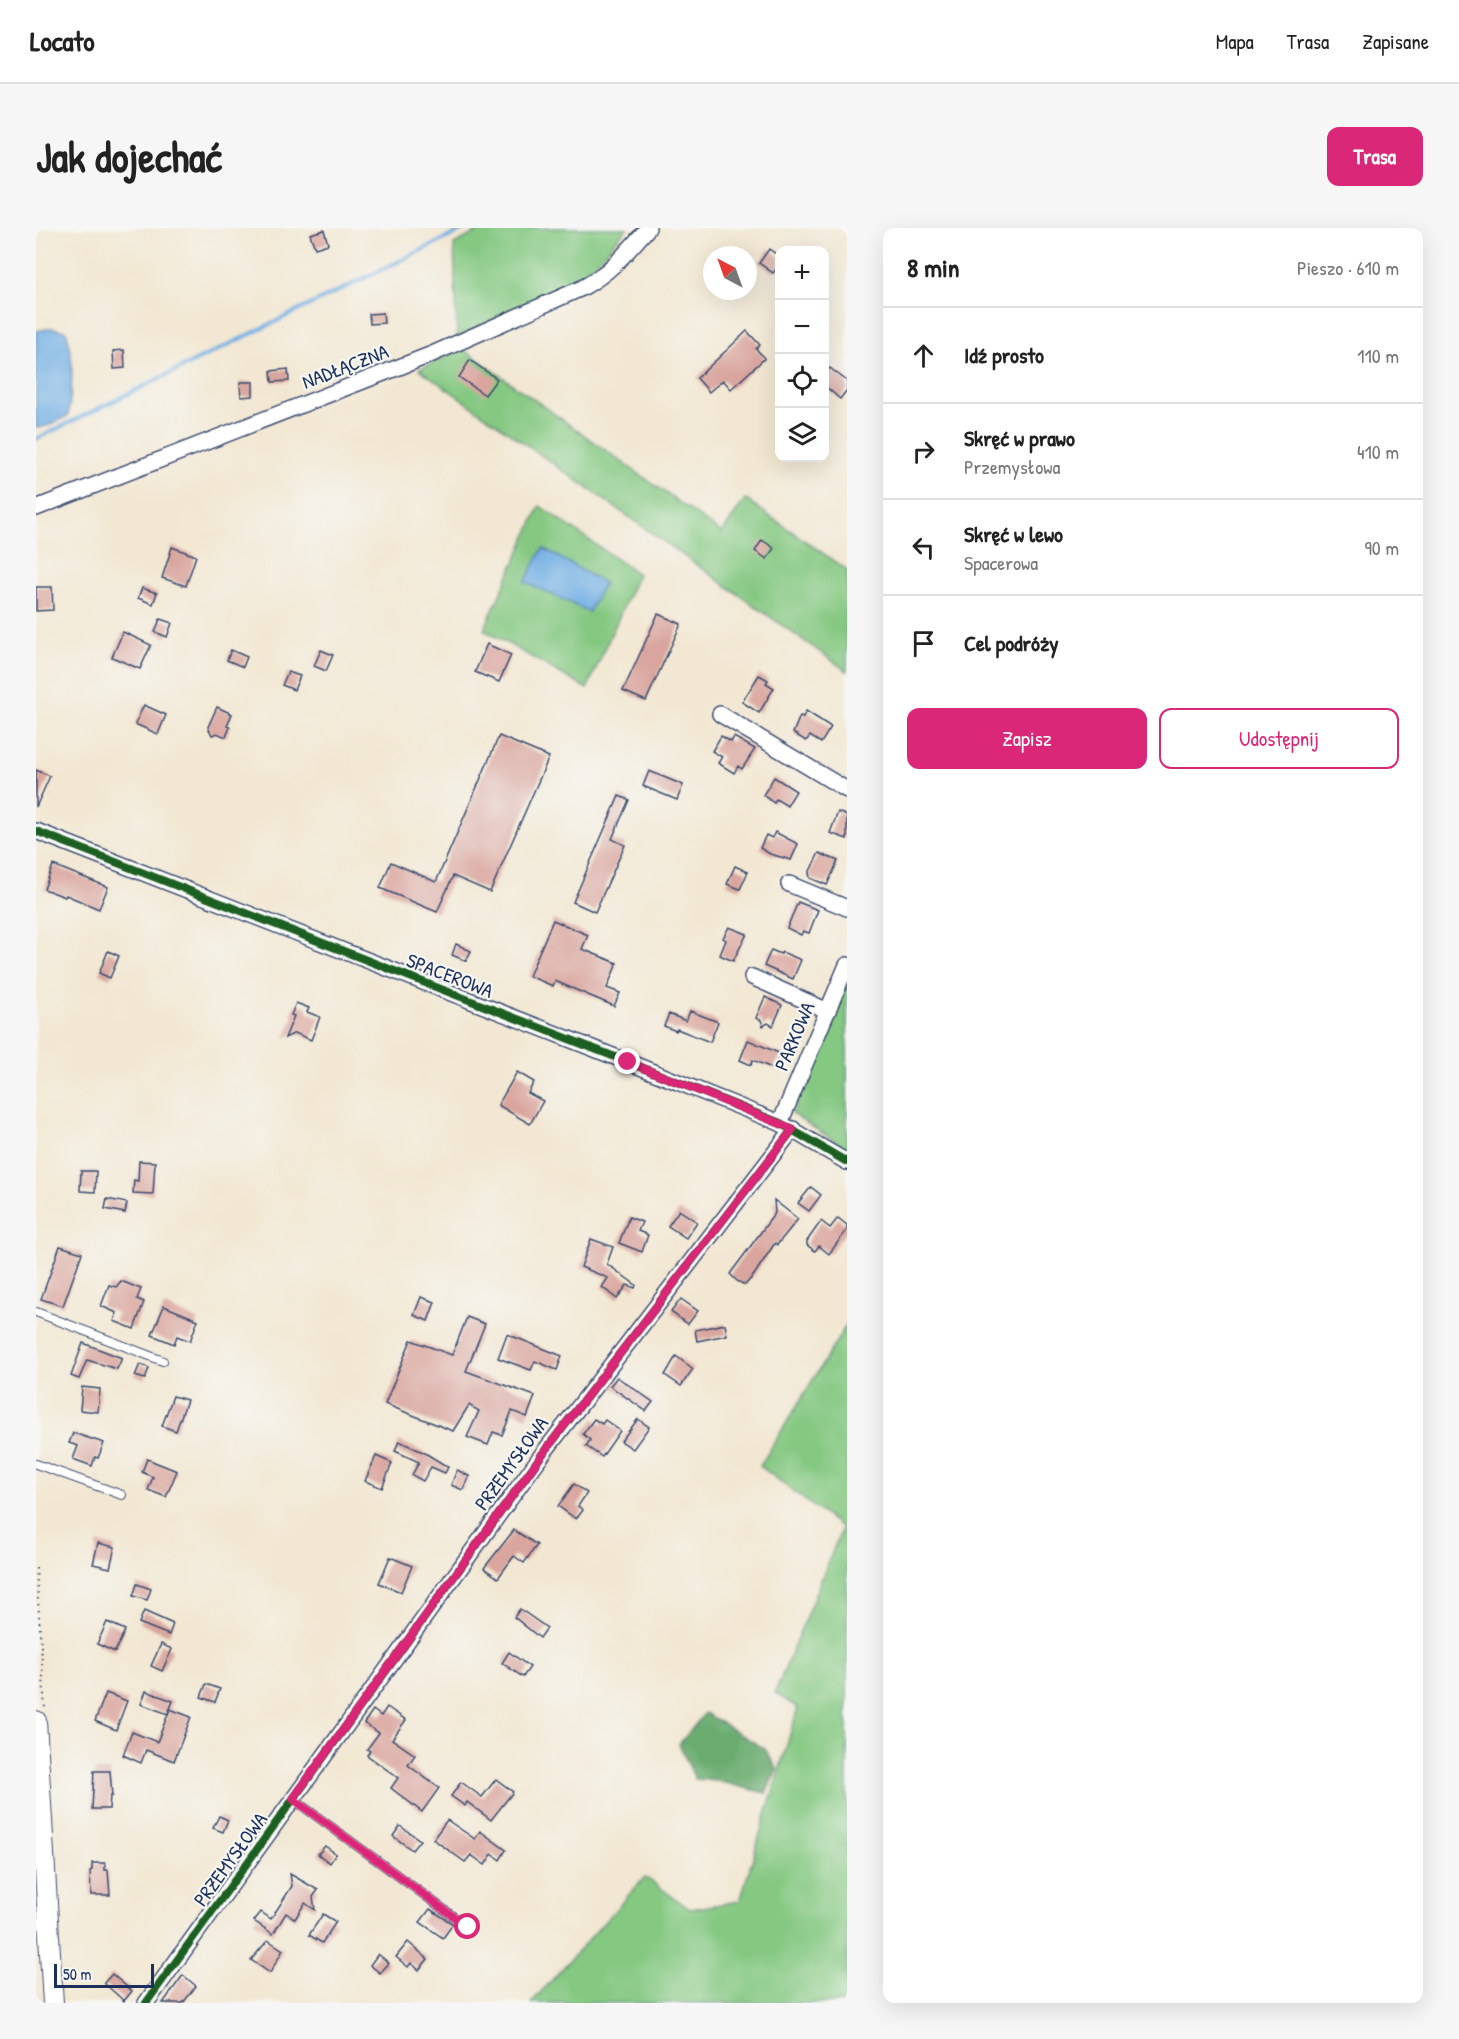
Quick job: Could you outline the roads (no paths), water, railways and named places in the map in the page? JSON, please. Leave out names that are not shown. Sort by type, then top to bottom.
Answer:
[{"type":"street","name":"NADŁĄCZNA","points":[[36,508],[430,355],[582,288],[601,278],[615,266],[648,228]]},
{"type":"street","points":[[720,714],[847,790]]},
{"type":"street","name":"SPACEROWA","points":[[36,831],[786,1126],[847,1162]]},
{"type":"street","points":[[789,884],[847,908]]},
{"type":"street","name":"PARKOWA","points":[[786,1126],[847,965]]},
{"type":"street","points":[[752,977],[828,1011]]},
{"type":"street","name":"PRZEMYSŁOWA","points":[[146,2003],[541,1456],[786,1126]]},
{"type":"street","points":[[36,1721],[53,2003]]},
{"type":"lane","points":[[36,1312],[163,1360]]},
{"type":"lane","points":[[36,1464],[122,1495]]},
{"type":"lane","points":[[293,1799],[468,1927]]},
{"type":"water","points":[[52,328],[66,331],[71,352],[71,395],[68,416],[50,425],[36,428],[36,331]]},
{"type":"water","points":[[543,548],[604,583],[589,612],[525,582]]},
{"type":"waterway","points":[[36,439],[467,228]]}]
